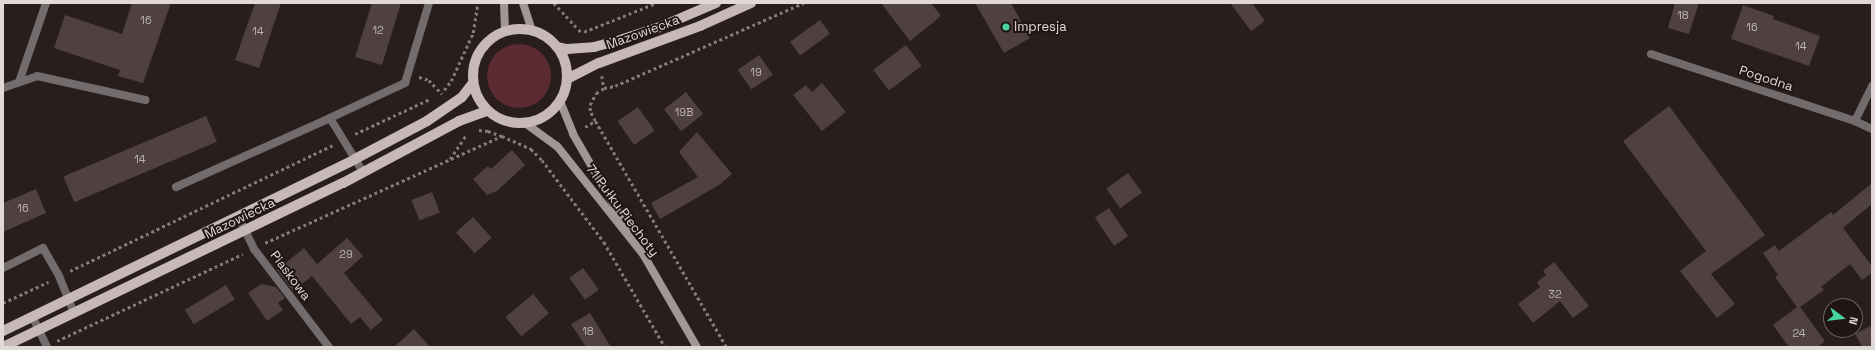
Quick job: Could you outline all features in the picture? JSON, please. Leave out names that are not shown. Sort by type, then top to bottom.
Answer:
[{"type":"main road","name":"Mazowiecka","points":[[558,47],[567,49],[594,47],[660,27],[716,3]]},
{"type":"main road","name":"Mazowiecka","points":[[567,79],[599,63],[700,26],[752,3]]},
{"type":"main road","points":[[518,28],[532,30],[550,40],[558,47],[566,68],[567,79],[560,101],[545,116],[525,123],[512,123],[487,111],[476,94],[473,83],[474,64],[482,47],[496,35],[518,28]]},
{"type":"main road","name":"Mazowiecka","points":[[3,331],[355,159],[427,121],[462,97],[473,83]]},
{"type":"main road","name":"Mazowiecka","points":[[3,347],[244,232],[363,172],[459,121],[487,111]]},
{"type":"street","points":[[19,82],[46,3]]},
{"type":"street","points":[[176,187],[405,83],[429,3]]},
{"type":"street","points":[[504,3],[505,31]]},
{"type":"street","points":[[523,3],[532,30]]},
{"type":"street","name":"Pogodna","points":[[1651,54],[1855,121],[1872,129]]},
{"type":"street","points":[[3,88],[37,76],[145,100]]},
{"type":"street","points":[[1855,121],[1872,86]]},
{"type":"street","points":[[560,101],[573,134],[643,254]]},
{"type":"street","points":[[330,118],[363,172]]},
{"type":"street","name":"71 Pułku Piechoty","points":[[525,123],[557,146],[643,254],[698,347]]},
{"type":"street","name":"Piaskowa","points":[[238,216],[244,232],[254,249],[329,347]]},
{"type":"street","points":[[3,268],[43,248],[59,276],[74,313]]},
{"type":"street","points":[[32,316],[47,346]]},
{"type":"path","points":[[3,303],[442,94],[451,81],[473,33],[478,3]]},
{"type":"path","points":[[554,3],[582,33],[656,3]]},
{"type":"path","points":[[726,347],[595,121],[590,111],[590,105],[596,93],[604,88],[614,86],[803,3]]},
{"type":"path","points":[[467,135],[483,130],[502,136],[531,149],[547,166],[604,242],[665,347]]},
{"type":"path","points":[[47,346],[254,249],[502,136]]},
{"type":"shaded area","points":[[519,44],[537,50],[545,58],[551,76],[545,94],[537,102],[519,108],[501,102],[493,94],[487,76],[493,58],[501,50]]},
{"type":"building","points":[[132,3],[171,3],[143,83],[118,76],[120,70],[54,48],[65,15],[122,34]]},
{"type":"building","points":[[255,3],[281,3],[259,68],[235,60]]},
{"type":"building","points":[[372,3],[401,3],[382,65],[355,57]]},
{"type":"building","points":[[881,3],[931,3],[941,16],[910,41]]},
{"type":"building","name":"Impresja","points":[[975,3],[1011,3],[1030,38],[1004,53]]},
{"type":"building","points":[[1230,3],[1252,3],[1265,21],[1251,31]]},
{"type":"building","points":[[1675,3],[1699,3],[1689,34],[1668,28]]},
{"type":"building","points":[[1743,5],[1774,16],[1773,19],[1820,36],[1809,66],[1731,39]]},
{"type":"building","points":[[820,20],[830,34],[800,56],[790,42]]},
{"type":"building","points":[[906,45],[922,66],[889,90],[873,70]]},
{"type":"building","points":[[759,55],[773,75],[751,90],[738,70]]},
{"type":"building","points":[[822,83],[846,112],[822,131],[793,95],[806,85],[812,92]]},
{"type":"building","points":[[686,92],[703,114],[681,131],[664,109]]},
{"type":"building","points":[[1669,106],[1765,235],[1711,274],[1735,304],[1717,318],[1680,271],[1706,251],[1623,141]]},
{"type":"building","points":[[638,107],[655,131],[634,145],[618,121]]},
{"type":"building","points":[[206,116],[217,142],[74,202],[63,177]]},
{"type":"building","points":[[697,132],[732,174],[719,185],[660,219],[651,203],[698,177],[679,152]]},
{"type":"building","points":[[512,150],[525,165],[497,191],[487,195],[473,179],[488,166],[491,169]]},
{"type":"building","points":[[1128,173],[1142,192],[1120,208],[1106,189]]},
{"type":"building","points":[[1872,183],[1872,204],[1843,228],[1872,266],[1872,273],[1862,280],[1850,264],[1821,287],[1824,290],[1800,307],[1825,341],[1818,347],[1789,347],[1773,325],[1797,307],[1775,277],[1778,275],[1763,253],[1775,245],[1779,251],[1831,212],[1833,215]]},
{"type":"building","points":[[36,189],[46,213],[3,232],[3,203]]},
{"type":"building","points":[[432,192],[440,213],[419,220],[411,200]]},
{"type":"building","points":[[1109,208],[1128,236],[1114,246],[1095,218]]},
{"type":"building","points":[[473,217],[492,238],[475,253],[456,232]]},
{"type":"building","points":[[347,238],[363,256],[344,273],[383,320],[371,330],[360,317],[351,324],[312,276],[293,291],[277,270],[304,248],[317,264]]},
{"type":"building","points":[[1554,262],[1589,306],[1573,318],[1560,301],[1533,323],[1518,304],[1540,287],[1537,282],[1546,275],[1543,271]]},
{"type":"building","points":[[583,268],[599,290],[585,300],[569,278]]},
{"type":"building","points":[[261,284],[276,287],[285,298],[278,303],[283,310],[267,321],[248,293]]},
{"type":"building","points":[[226,285],[235,300],[194,324],[185,310]]},
{"type":"building","points":[[533,294],[549,313],[521,336],[505,317]]},
{"type":"building","points":[[590,313],[611,347],[586,347],[571,324]]},
{"type":"building","points":[[1872,325],[1872,347],[1862,347],[1857,338],[1863,338],[1863,330]]},
{"type":"building","points":[[414,329],[430,347],[394,347]]},
{"type":"place","name":"Impresja","points":[[1006,27]]}]
